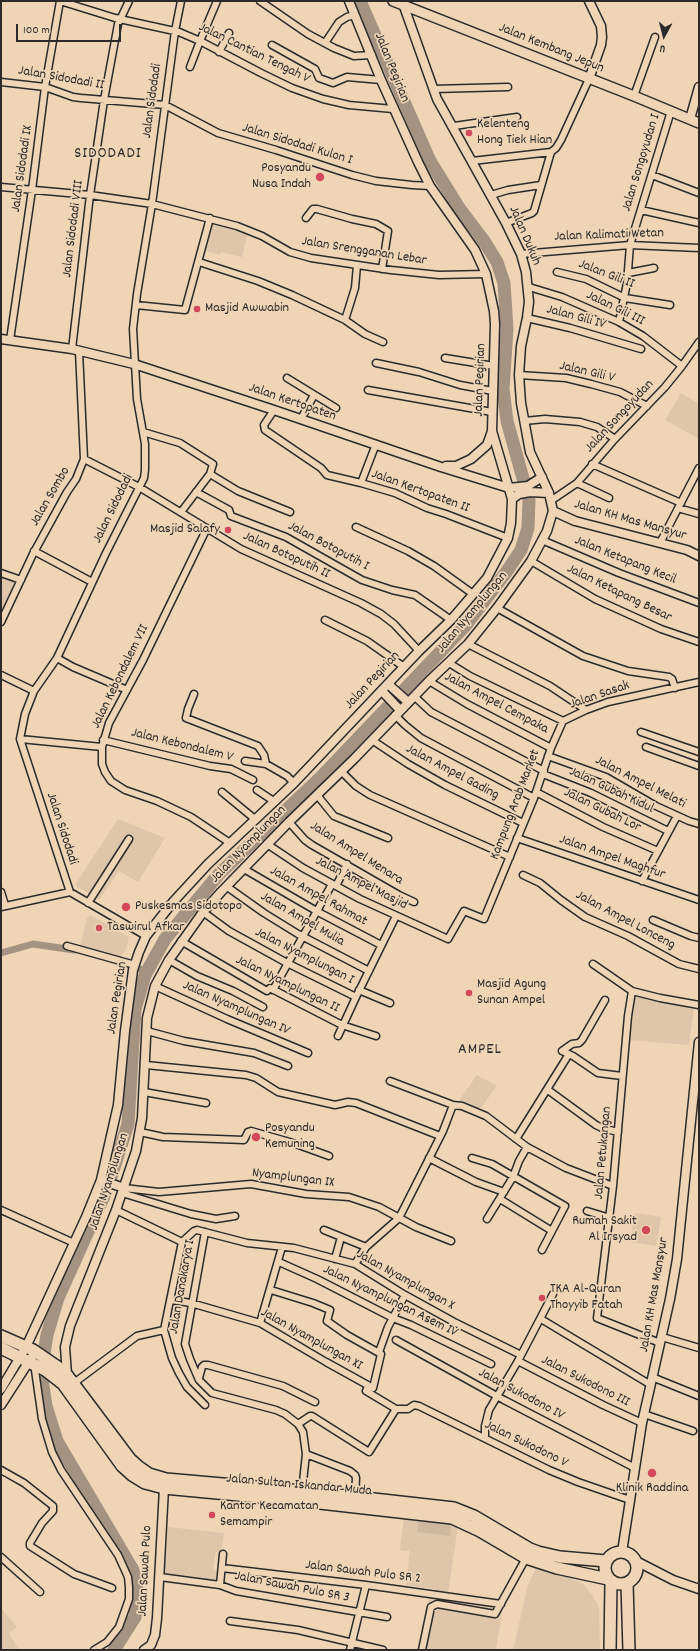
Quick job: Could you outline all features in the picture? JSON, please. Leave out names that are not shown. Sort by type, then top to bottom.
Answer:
[{"type":"highway","points":[[1,1336],[35,1359]]},
{"type":"highway","points":[[1,1348],[35,1359]]},
{"type":"highway","name":"Jalan Sultan Iskandar Muda","points":[[35,1359],[70,1379],[130,1459],[138,1467],[149,1474],[166,1479],[302,1491],[454,1508],[474,1516],[530,1549],[538,1552],[560,1557],[606,1560]]},
{"type":"highway","name":"Jalan Sultan Iskandar Muda","points":[[35,1359],[63,1384],[74,1397],[122,1466],[132,1475],[145,1483],[164,1488],[302,1501],[452,1518],[480,1531],[526,1558],[557,1568],[610,1580]]},
{"type":"highway","points":[[622,1552],[627,1553],[636,1561],[638,1567],[633,1580],[627,1584],[619,1585],[610,1580],[604,1570],[606,1560],[613,1554],[622,1552]]},
{"type":"highway","points":[[610,1580],[610,1650]]},
{"type":"highway","points":[[627,1584],[629,1650]]},
{"type":"highway","points":[[610,1634],[628,1634]]},
{"type":"main road","name":"Jalan Pegirian","points":[[35,1359],[74,1243],[101,1180],[118,1105],[125,1031],[134,967],[146,936],[198,875],[294,783],[386,689],[419,651],[451,620],[487,578],[508,538],[516,494],[509,488],[492,431],[494,310],[486,274],[475,250],[430,186],[393,109],[349,1]]},
{"type":"main road","name":"Jalan Kembang Jepun","points":[[393,1],[402,3],[699,123]]},
{"type":"main road","points":[[588,1],[601,26],[602,37],[601,45],[589,79]]},
{"type":"main road","name":"Jalan Dukuh","points":[[402,3],[433,89],[445,114],[454,126],[506,223],[521,254],[529,287],[527,318],[521,346],[519,375],[524,421],[530,452],[550,496]]},
{"type":"main road","points":[[690,119],[699,87]]},
{"type":"main road","points":[[1,339],[76,350],[134,364]]},
{"type":"main road","name":"Jalan Kertopaten","points":[[134,364],[302,419],[441,467],[509,488]]},
{"type":"main road","name":"Jalan Kertopaten","points":[[441,467],[456,466],[471,460],[487,445],[492,431]]},
{"type":"main road","points":[[516,494],[532,488],[542,477]]},
{"type":"main road","points":[[532,488],[550,496]]},
{"type":"main road","name":"Jalan Nyamplungan","points":[[70,1379],[65,1347],[70,1326],[116,1210],[136,1152],[140,1132],[144,1092],[150,1002],[155,986],[169,960],[203,912],[226,886],[372,740],[397,711],[468,644],[497,608],[531,561],[550,523],[553,511],[550,496]]},
{"type":"main road","name":"Jalan KH Mas Mansyur","points":[[553,511],[575,521],[687,550],[699,556]]},
{"type":"main road","points":[[386,689],[409,700]]},
{"type":"main road","points":[[386,689],[397,711]]},
{"type":"main road","name":"Jalan KH Mas Mansyur","points":[[622,1552],[642,1423],[661,1340],[677,1259],[699,1042]]},
{"type":"main road","points":[[101,1180],[123,1190]]},
{"type":"main road","points":[[1,1389],[35,1359]]},
{"type":"main road","points":[[1,1405],[35,1359]]},
{"type":"main road","name":"Jalan Sawah Pulo","points":[[147,1650],[152,1645],[155,1635],[160,1577],[164,1488]]},
{"type":"main road","points":[[636,1561],[673,1580],[699,1588]]},
{"type":"street","name":"Jalan Cantian Tengah V","points":[[60,1],[120,19],[175,30],[200,41],[292,88],[323,99],[349,105],[393,109]]},
{"type":"street","name":"Jalan Sidodadi IX","points":[[10,340],[32,190],[45,87],[60,1]]},
{"type":"street","name":"Jalan Sidodadi VIII","points":[[76,350],[90,195],[104,100],[118,24],[129,1]]},
{"type":"street","name":"Jalan Sidodadi","points":[[70,892],[20,739],[25,714],[34,691],[57,658],[92,582],[138,487],[144,478],[146,461],[137,399],[134,364],[134,329],[136,305],[152,204],[164,105],[175,30],[181,1]]},
{"type":"street","points":[[190,67],[217,1]]},
{"type":"street","points":[[260,1],[308,34],[325,43],[354,56],[372,55]]},
{"type":"street","points":[[325,43],[339,22],[347,17],[355,15]]},
{"type":"street","points":[[219,52],[229,33]]},
{"type":"street","points":[[634,96],[655,37]]},
{"type":"street","points":[[272,45],[315,70],[319,78],[333,83],[347,77],[381,80]]},
{"type":"street","points":[[506,223],[533,212],[553,150],[589,79]]},
{"type":"street","name":"Jalan Sidodadi II","points":[[1,82],[45,87],[73,97],[164,105]]},
{"type":"street","points":[[433,89],[508,87]]},
{"type":"street","name":"Jalan Sidodadi Kulon I","points":[[164,105],[218,134],[276,150],[352,175],[376,181],[430,186]]},
{"type":"street","name":"Jalan Songoyudan I","points":[[619,322],[625,298],[630,245],[671,111]]},
{"type":"street","points":[[454,126],[517,117]]},
{"type":"street","points":[[472,161],[553,150]]},
{"type":"street","points":[[652,175],[699,193]]},
{"type":"street","points":[[491,195],[508,190],[542,185]]},
{"type":"street","name":"Jalan Srengganan Lebar","points":[[1,186],[90,195],[152,204],[210,218],[251,231],[297,255],[357,265],[439,275],[486,274]]},
{"type":"street","points":[[306,218],[313,209],[317,209],[376,224],[388,231],[382,268]]},
{"type":"street","points":[[641,210],[699,222]]},
{"type":"street","points":[[136,305],[185,310],[210,218]]},
{"type":"street","name":"Jalan Kalimati Wetan","points":[[521,254],[630,245],[699,248]]},
{"type":"street","points":[[199,262],[258,281],[292,295],[345,320],[365,334],[383,342]]},
{"type":"street","points":[[345,320],[354,288],[357,265]]},
{"type":"street","points":[[628,273],[654,268]]},
{"type":"street","name":"Jalan Gili II","points":[[556,272],[586,279],[625,298],[670,305]]},
{"type":"street","name":"Jalan Gili III","points":[[529,287],[562,297],[619,322],[643,336],[682,366]]},
{"type":"street","name":"Jalan Gili IV","points":[[527,318],[570,328],[641,349]]},
{"type":"street","name":"Jalan Songoyudan","points":[[550,496],[577,483],[592,464],[647,406],[682,366],[699,342]]},
{"type":"street","name":"Jalan Sombo","points":[[1,622],[34,551],[67,492],[76,479],[84,459],[76,350]]},
{"type":"street","points":[[445,358],[494,366]]},
{"type":"street","points":[[376,363],[409,370],[460,385],[493,391]]},
{"type":"street","name":"Jalan Gili V","points":[[519,375],[566,378],[591,384],[620,392],[647,406]]},
{"type":"street","points":[[287,378],[336,408]]},
{"type":"street","points":[[368,390],[492,412]]},
{"type":"street","points":[[302,419],[314,395]]},
{"type":"street","points":[[274,410],[264,425],[266,430],[321,468],[327,475],[361,484]]},
{"type":"street","points":[[524,421],[545,419],[580,422],[597,427],[615,439]]},
{"type":"street","points":[[143,432],[180,443],[212,462],[213,468],[210,474],[181,512]]},
{"type":"street","name":"Jalan Kertopaten II","points":[[376,444],[361,484],[395,493],[427,508],[508,538]]},
{"type":"street","name":"Jalan Botoputih II","points":[[84,459],[138,487],[241,549],[361,603],[394,624],[419,651]]},
{"type":"street","points":[[592,464],[699,514]]},
{"type":"street","points":[[660,543],[699,468]]},
{"type":"street","points":[[210,474],[238,491],[290,512]]},
{"type":"street","points":[[577,483],[609,498]]},
{"type":"street","name":"Jalan Botoputih I","points":[[196,492],[229,510],[231,516],[286,537],[362,580],[392,590],[415,595],[451,620]]},
{"type":"street","points":[[356,527],[408,551],[434,566],[474,594]]},
{"type":"street","name":"Jalan Kebondalem VII","points":[[207,528],[127,690],[117,707],[103,740],[102,764],[107,777],[124,790],[157,801],[191,818],[230,843]]},
{"type":"street","name":"Jalan Ketapang Kecil","points":[[542,540],[612,570],[699,603]]},
{"type":"street","points":[[34,551],[92,582]]},
{"type":"street","name":"Jalan Ketapang Besar","points":[[531,561],[595,599],[661,629],[699,642]]},
{"type":"street","points":[[1,573],[21,580]]},
{"type":"street","points":[[497,608],[583,656],[628,671],[669,677],[672,679],[675,688]]},
{"type":"street","points":[[325,620],[367,641],[404,667]]},
{"type":"street","points":[[468,644],[550,686],[586,710]]},
{"type":"street","points":[[57,658],[73,667],[127,690]]},
{"type":"street","name":"Jalan Sasak","points":[[449,663],[470,676],[563,721],[586,710],[618,700],[699,682]]},
{"type":"street","points":[[1,675],[34,691]]},
{"type":"street","name":"Jalan Ampel Cempaka","points":[[429,681],[467,704],[551,748]]},
{"type":"street","points":[[194,694],[186,718],[258,746],[264,755],[266,764]]},
{"type":"street","name":"Jalan Gubah Kidul","points":[[409,700],[543,773],[591,793],[668,831]]},
{"type":"street","name":"Jalan Gubah Lor","points":[[397,711],[405,725],[421,738],[535,795],[658,851]]},
{"type":"street","name":"Kampung Arab Market","points":[[448,940],[464,911],[483,920],[535,795],[551,748],[563,721]]},
{"type":"street","points":[[641,732],[699,752]]},
{"type":"street","points":[[20,739],[102,748]]},
{"type":"street","name":"Jalan Kebondalem V","points":[[103,740],[231,770],[253,780]]},
{"type":"street","name":"Jalan Ampel Gading","points":[[372,740],[408,764],[438,781],[523,823]]},
{"type":"street","points":[[646,747],[699,766]]},
{"type":"street","name":"Jalan Ampel Melati","points":[[548,756],[606,777],[639,797],[677,816],[699,824]]},
{"type":"street","points":[[246,761],[266,764],[287,776],[294,783]]},
{"type":"street","points":[[341,771],[356,786],[370,795],[510,857]]},
{"type":"street","points":[[257,790],[275,802]]},
{"type":"street","points":[[222,792],[256,820]]},
{"type":"street","points":[[317,795],[334,816],[388,838]]},
{"type":"street","points":[[642,881],[677,816]]},
{"type":"street","name":"Jalan Ampel Menara","points":[[289,822],[305,840],[312,845],[399,895],[414,902]]},
{"type":"street","name":"Jalan Ampel Maghfur","points":[[517,838],[699,900]]},
{"type":"street","points":[[88,903],[129,839]]},
{"type":"street","name":"Jalan Ampel Masjid","points":[[267,844],[303,868],[360,900],[448,940]]},
{"type":"street","points":[[273,990],[316,911],[347,864]]},
{"type":"street","name":"Jalan Ampel Rahmat","points":[[244,869],[316,911],[380,945]]},
{"type":"street","name":"Jalan Ampel Lonceng","points":[[523,875],[540,883],[584,916],[628,936],[679,964],[699,969]]},
{"type":"street","name":"Jalan Ampel Mulia","points":[[226,886],[264,913],[303,937],[369,971]]},
{"type":"street","points":[[1,892],[3,906],[70,892],[146,936]]},
{"type":"street","name":"Jalan Nyamplungan I","points":[[203,912],[229,931],[287,963],[356,997]]},
{"type":"street","points":[[338,1036],[380,945],[396,916]]},
{"type":"street","points":[[653,920],[699,938]]},
{"type":"street","name":"Jalan Nyamplungan II","points":[[181,941],[267,991],[270,988],[342,1025],[376,1036]]},
{"type":"street","points":[[68,946],[134,967]]},
{"type":"street","points":[[169,960],[197,976],[233,991],[263,1007]]},
{"type":"street","points":[[593,964],[632,991],[699,1005]]},
{"type":"street","name":"Jalan Nyamplungan IV","points":[[155,986],[227,1019],[308,1052]]},
{"type":"street","points":[[359,990],[390,1003]]},
{"type":"street","name":"Jalan Petukangan","points":[[632,991],[622,1076],[610,1218],[598,1318],[661,1340]]},
{"type":"street","points":[[606,1000],[582,1040],[579,1043],[572,1044],[562,1051],[570,1054],[598,1073],[622,1076]]},
{"type":"street","points":[[147,1031],[184,1041],[254,1053],[288,1066]]},
{"type":"street","points":[[516,1139],[570,1054]]},
{"type":"street","points":[[146,1065],[246,1075],[256,1078],[278,1092],[335,1105],[348,1102],[356,1104],[440,1136]]},
{"type":"street","points":[[390,1082],[453,1105],[462,1106],[486,1116],[527,1147],[566,1168],[613,1186]]},
{"type":"street","points":[[548,1090],[596,1125],[618,1132]]},
{"type":"street","points":[[144,1092],[206,1103]]},
{"type":"street","points":[[355,1264],[366,1247],[399,1218],[440,1136],[453,1105]]},
{"type":"street","points":[[140,1132],[163,1136],[244,1140],[248,1132],[251,1131],[293,1143],[329,1156]]},
{"type":"street","points":[[487,1218],[513,1177],[519,1160],[527,1147]]},
{"type":"street","points":[[429,1158],[476,1182],[504,1192]]},
{"type":"street","points":[[472,1158],[492,1164],[566,1208],[542,1250]]},
{"type":"street","name":"Nyamplungan IX","points":[[123,1190],[159,1192],[255,1184],[306,1194],[352,1198],[379,1207],[440,1238],[451,1241]]},
{"type":"street","points":[[123,1190],[191,1214],[216,1219],[235,1216]]},
{"type":"street","points":[[500,1199],[552,1231]]},
{"type":"street","points":[[1,1210],[74,1243]]},
{"type":"street","points":[[116,1210],[182,1242]]},
{"type":"street","points":[[588,1211],[610,1218]]},
{"type":"street","points":[[205,1232],[197,1230],[194,1231],[182,1242],[164,1330],[172,1358],[179,1373],[187,1387],[205,1405]]},
{"type":"street","points":[[324,1230],[366,1247]]},
{"type":"street","name":"Jalan Nyamplungan X","points":[[205,1232],[247,1243],[294,1248],[355,1264],[405,1295],[520,1358]]},
{"type":"street","name":"Jalan Danakarya I","points":[[205,1232],[191,1303],[185,1344],[199,1378],[208,1389],[215,1394],[276,1410],[285,1414],[298,1424]]},
{"type":"street","points":[[335,1259],[341,1237]]},
{"type":"street","points":[[260,1323],[279,1262],[282,1246]]},
{"type":"street","name":"Jalan Nyamplungan Asem IV","points":[[279,1262],[317,1279],[490,1364]]},
{"type":"street","points":[[271,1290],[330,1310],[327,1321],[347,1335],[379,1352],[382,1356],[373,1388],[368,1386]]},
{"type":"street","points":[[485,1438],[485,1426],[488,1414],[520,1358],[553,1294]]},
{"type":"street","points":[[379,1352],[385,1333],[405,1295]]},
{"type":"street","name":"Jalan Nyamplungan XI","points":[[171,1300],[191,1303],[260,1323],[368,1386],[366,1391],[396,1409]]},
{"type":"street","points":[[541,1319],[652,1381],[699,1396]]},
{"type":"street","points":[[70,1379],[137,1336],[164,1330]]},
{"type":"street","name":"Jalan Sukodono IV","points":[[396,1340],[497,1396],[634,1468]]},
{"type":"street","points":[[661,1340],[699,1348]]},
{"type":"street","name":"Jalan Sukodono III","points":[[520,1358],[603,1405],[642,1423]]},
{"type":"street","points":[[35,1359],[42,1419],[52,1452],[61,1470],[118,1556],[128,1576],[130,1587],[129,1599],[119,1626],[107,1642],[94,1650]]},
{"type":"street","points":[[199,1378],[204,1365],[283,1386],[315,1402]]},
{"type":"street","name":"Jalan Sukodono V","points":[[396,1409],[408,1409],[414,1406],[419,1406],[549,1470],[630,1500]]},
{"type":"street","points":[[302,1491],[306,1454],[303,1432],[298,1424],[312,1416],[369,1452],[396,1409]]},
{"type":"street","points":[[644,1414],[693,1431]]},
{"type":"street","points":[[306,1454],[350,1471],[355,1475],[355,1497]]},
{"type":"street","points":[[1,1470],[30,1488],[53,1506],[53,1511],[42,1523],[30,1543],[30,1546],[74,1574],[112,1588]]},
{"type":"street","points":[[220,1585],[223,1554]]},
{"type":"street","points":[[1,1557],[40,1592]]},
{"type":"street","points":[[422,1650],[430,1610],[433,1605],[437,1604],[494,1614],[496,1613],[526,1558]]},
{"type":"street","name":"Jalan Sawah Pulo SR 2","points":[[222,1568],[366,1585],[501,1604]]},
{"type":"street","name":"Jalan Sawah Pulo SR 3","points":[[160,1577],[220,1585],[236,1591],[360,1614],[387,1617]]},
{"type":"street","points":[[350,1650],[366,1585]]},
{"type":"street","points":[[230,1621],[298,1630],[383,1650]]},
{"type":"shaded area","points":[[211,221],[248,232],[242,257],[221,252],[220,255],[204,250]]},
{"type":"shaded area","points":[[681,393],[699,404],[699,439],[665,420]]},
{"type":"shaded area","points":[[1,576],[17,583],[1,615]]},
{"type":"shaded area","points":[[118,819],[165,838],[138,882],[119,871],[99,900],[75,885]]},
{"type":"shaded area","name":"Taswirul Afkar","points":[[90,915],[129,937],[126,949],[121,957],[80,947],[87,918]]},
{"type":"shaded area","points":[[633,996],[694,1006],[689,1045],[628,1040]]},
{"type":"shaded area","points":[[477,1075],[497,1086],[478,1109],[458,1102]]},
{"type":"shaded area","name":"Rumah Sakit Al Irsyad","points":[[635,1213],[661,1217],[656,1246],[630,1242]]},
{"type":"shaded area","points":[[404,1518],[458,1525],[448,1593],[436,1591],[435,1589],[406,1585],[410,1551],[400,1550]]},
{"type":"shaded area","points":[[418,1521],[451,1525],[450,1536],[417,1532]]},
{"type":"shaded area","points":[[168,1527],[224,1533],[221,1553],[216,1552],[213,1570],[220,1571],[218,1582],[164,1575]]},
{"type":"shaded area","points":[[538,1564],[583,1584],[592,1595],[599,1607],[600,1650],[513,1650],[528,1585]]},
{"type":"shaded area","points":[[429,1596],[503,1606],[496,1650],[421,1650]]},
{"type":"shaded area","points":[[1,1608],[17,1627],[9,1633],[19,1650],[1,1650]]},
{"type":"waterway","points":[[110,1180],[128,1124],[135,1009],[145,975],[165,939],[219,874],[322,776],[465,626],[521,550],[528,528],[529,500],[507,421],[503,389],[507,329],[504,283],[497,262],[484,241],[459,208],[430,161],[360,1]]},
{"type":"waterway","points":[[1,953],[33,944],[74,950]]},
{"type":"waterway","points":[[130,966],[147,971]]},
{"type":"waterway","points":[[104,1196],[58,1298],[47,1335],[41,1373],[46,1406],[57,1441],[133,1570],[138,1595],[135,1617],[114,1650]]},
{"type":"place","name":"Kelenteng Hong Tiek Hian","points":[[469,133]]},
{"type":"place","name":"Posyandu Nusa Indah","points":[[320,177]]},
{"type":"place","name":"Masjid Awwabin","points":[[197,309]]},
{"type":"place","name":"Masjid Salafy","points":[[228,530]]},
{"type":"place","name":"Puskesmas Sidotopo","points":[[126,907]]},
{"type":"place","name":"Taswirul Afkar","points":[[99,928]]},
{"type":"place","name":"Masjid Agung Sunan Ampel","points":[[469,993]]},
{"type":"place","name":"Posyandu Kemuning","points":[[256,1137]]},
{"type":"place","name":"Rumah Sakit Al Irsyad","points":[[646,1230]]},
{"type":"place","name":"TKA Al-Quran Thoyyib Fatah","points":[[542,1298]]},
{"type":"place","name":"Klinik Raddina","points":[[652,1473]]},
{"type":"place","name":"Kantor Kecamatan Semampir","points":[[212,1515]]},
{"type":"district","name":"SIDODADI","points":[[108,155]]},
{"type":"district","name":"AMPEL","points":[[480,1051]]}]
